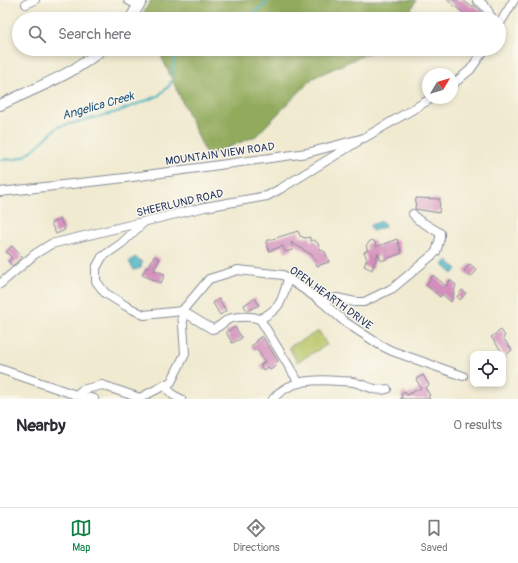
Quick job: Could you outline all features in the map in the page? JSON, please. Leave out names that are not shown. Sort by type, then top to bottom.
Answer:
[{"type":"main road","points":[[135,12],[141,3]]},
{"type":"main road","points":[[0,105],[60,77],[92,56]]},
{"type":"street","points":[[26,4],[35,0]]},
{"type":"street","points":[[128,0],[141,3]]},
{"type":"street","points":[[477,0],[483,3],[489,12]]},
{"type":"street","points":[[506,13],[514,0]]},
{"type":"street","points":[[458,80],[470,70],[480,56]]},
{"type":"street","name":"MOUNTAIN VIEW ROAD","points":[[0,192],[125,178],[307,153],[364,138],[422,104]]},
{"type":"street","name":"SHEERLUND ROAD","points":[[0,284],[35,254],[51,244],[205,208],[267,196],[364,138]]},
{"type":"street","points":[[321,302],[338,298],[359,302],[368,300],[393,288],[436,252],[440,233],[417,219],[413,214]]},
{"type":"street","points":[[144,222],[122,243],[102,257],[96,268],[96,280],[105,293],[144,315],[182,311],[212,329],[228,320],[235,318],[255,317],[260,319],[299,383]]},
{"type":"street","name":"OPEN HEARTH DRIVE","points":[[182,311],[209,279],[238,270],[283,275],[321,302],[345,322],[380,345],[392,351],[463,376]]},
{"type":"street","points":[[260,319],[272,312],[283,299],[288,279]]},
{"type":"street","points":[[76,395],[82,390],[102,385],[140,398],[171,382],[185,354],[182,311]]},
{"type":"street","points":[[0,369],[76,395],[94,399]]},
{"type":"street","points":[[273,399],[282,391],[299,383],[313,379],[356,382],[378,390],[387,389]]},
{"type":"street","points":[[164,386],[173,395],[181,399]]},
{"type":"green space","points":[[151,0],[416,0],[410,12],[144,12]]},
{"type":"green space","points":[[161,56],[362,56],[313,78],[256,136],[207,156]]},
{"type":"green space","points":[[319,331],[327,345],[297,362],[289,347]]},
{"type":"water","points":[[382,221],[385,227],[372,231],[370,225]]},
{"type":"water","points":[[135,257],[142,262],[141,268],[134,270],[129,262]]},
{"type":"water","points":[[447,260],[457,269],[453,274],[443,265]]},
{"type":"building","points":[[447,0],[463,0],[472,7],[474,5],[481,12],[462,12]]},
{"type":"building","points":[[416,198],[440,199],[439,213],[415,209]]},
{"type":"building","points":[[60,219],[65,230],[56,234],[51,223]]},
{"type":"building","points":[[298,231],[300,236],[305,238],[310,237],[310,241],[314,240],[317,242],[321,250],[325,252],[329,262],[317,266],[312,255],[291,242],[293,250],[285,252],[283,246],[269,251],[266,241]]},
{"type":"building","points":[[397,239],[402,253],[381,261],[378,253],[372,270],[364,266],[367,259],[364,252],[368,250],[366,246],[369,242],[372,240],[375,242],[376,247]]},
{"type":"building","points":[[12,246],[22,257],[12,266],[8,261],[12,258],[6,252]]},
{"type":"building","points":[[154,256],[160,259],[154,270],[165,274],[161,283],[142,275],[146,267],[148,268]]},
{"type":"building","points":[[470,264],[477,270],[471,277],[464,271]]},
{"type":"building","points":[[433,275],[446,286],[450,280],[456,285],[451,302],[442,294],[440,297],[426,285]]},
{"type":"building","points":[[462,290],[466,293],[460,300],[457,297]]},
{"type":"building","points":[[255,298],[259,305],[247,311],[244,305]]},
{"type":"building","points":[[219,299],[226,311],[220,315],[213,303]]},
{"type":"building","points":[[235,327],[242,338],[232,343],[226,332]]},
{"type":"building","points":[[501,330],[505,336],[503,338],[512,350],[506,355],[506,351],[501,351],[491,337]]},
{"type":"building","points":[[262,336],[278,361],[275,363],[276,366],[270,370],[268,367],[263,370],[260,365],[265,362],[257,349],[254,350],[251,346]]},
{"type":"building","points":[[423,375],[429,385],[425,388],[430,395],[428,396],[430,399],[400,399],[402,398],[401,394],[405,392],[407,395],[421,388],[416,379]]},
{"type":"waterway","name":"Angelica Creek","points":[[254,12],[269,0]]},
{"type":"waterway","name":"Angelica Creek","points":[[0,160],[16,159],[25,156],[58,127],[117,112],[158,96],[169,86],[172,80],[173,64],[176,56]]}]
